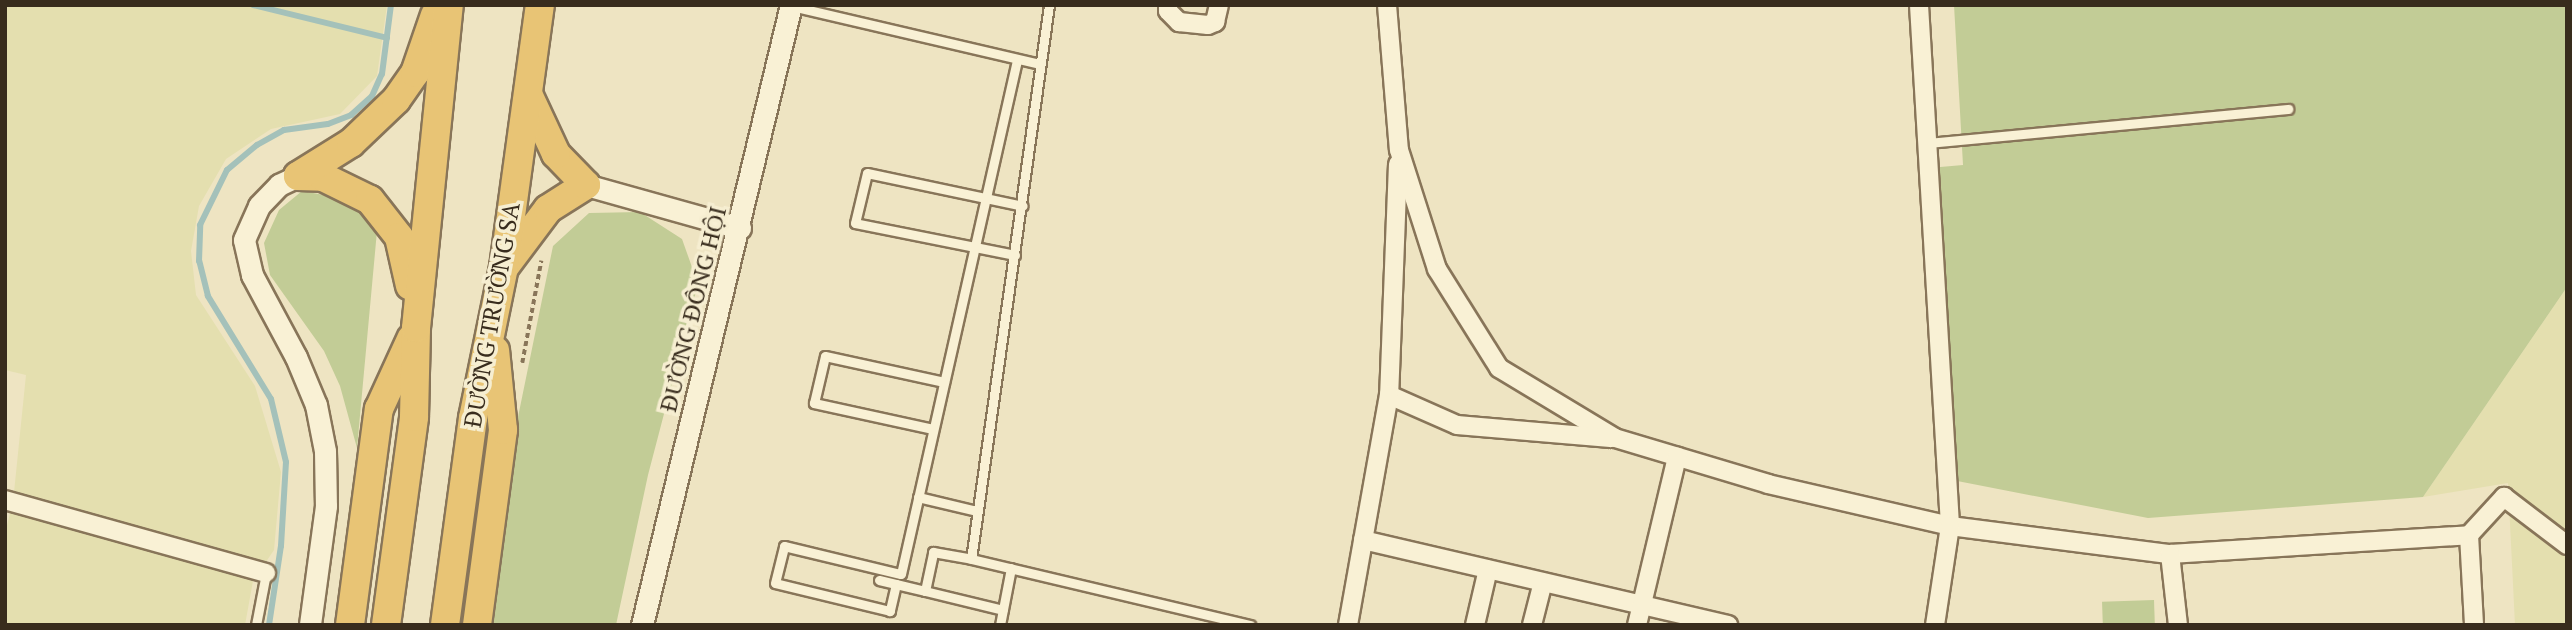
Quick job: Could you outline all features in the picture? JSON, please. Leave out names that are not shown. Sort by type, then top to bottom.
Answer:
[{"type":"highway","points":[[298,176],[351,143],[396,100],[415,74],[438,5]]},
{"type":"highway","points":[[386,625],[414,418],[416,328],[449,5]]},
{"type":"highway","name":"ĐƯỜNG TRƯỜNG SA","points":[[445,625],[492,316],[504,267],[540,5]]},
{"type":"highway","points":[[504,267],[548,209],[586,185],[556,154],[528,95]]},
{"type":"highway","points":[[298,176],[345,185],[370,200],[386,218],[404,254],[416,328],[379,409],[350,625]]},
{"type":"highway","points":[[477,625],[503,430],[492,316]]},
{"type":"street","points":[[1168,5],[1172,19],[1208,25],[1215,22],[1219,5]]},
{"type":"street","points":[[1348,625],[1390,395],[1399,150],[1387,5]]},
{"type":"street","points":[[1919,5],[1950,526],[1935,625]]},
{"type":"street","name":"ĐƯỜNG ĐÔNG HỘI","points":[[642,625],[740,229],[791,6]]},
{"type":"street","points":[[1399,150],[1437,269],[1499,368],[1615,438]]},
{"type":"street","points":[[298,176],[279,185],[259,206],[244,240],[252,275],[296,357],[316,405],[325,452],[326,506],[310,625]]},
{"type":"street","points":[[586,185],[740,229]]},
{"type":"street","points":[[1390,395],[1457,425],[1615,438],[1768,484],[1950,526],[2170,554],[2469,535],[2504,497],[2567,545]]},
{"type":"street","points":[[1637,625],[1677,457]]},
{"type":"street","points":[[5,499],[266,573]]},
{"type":"street","points":[[2469,535],[2474,625]]},
{"type":"street","points":[[1363,540],[1728,625]]},
{"type":"street","points":[[2170,554],[2178,625]]},
{"type":"street","points":[[1475,625],[1488,569]]},
{"type":"street","points":[[1532,625],[1543,582]]},
{"type":"lane","points":[[971,559],[1023,206],[1049,5]]},
{"type":"lane","points":[[791,6],[1040,64]]},
{"type":"lane","points":[[896,584],[890,611],[775,583],[784,545],[901,574],[1017,60]]},
{"type":"lane","points":[[1927,143],[2288,109]]},
{"type":"lane","points":[[1015,255],[855,223],[867,173],[1023,206]]},
{"type":"lane","points":[[933,429],[814,403],[825,356],[944,382]]},
{"type":"lane","points":[[918,497],[977,510]]},
{"type":"lane","points":[[925,591],[933,552],[1251,625]]},
{"type":"lane","points":[[1000,625],[1011,568]]},
{"type":"lane","points":[[256,625],[266,573]]},
{"type":"lane","points":[[879,580],[1003,610]]},
{"type":"shaded area","points":[[5,5],[387,5],[377,76],[340,114],[271,129],[226,159],[199,206],[191,251],[196,295],[255,386],[281,472],[274,550],[253,581],[245,625],[5,625],[5,533],[13,502],[26,375],[5,370]]},
{"type":"shaded area","points":[[2567,287],[2567,625],[2515,625],[2508,483],[2423,497]]},
{"type":"green space","points":[[1954,5],[2567,5],[2567,287],[2423,497],[2148,518],[1947,479],[1929,168],[1963,165]]},
{"type":"green space","points":[[302,191],[346,199],[377,231],[357,448],[340,386],[324,351],[270,275],[264,243],[279,210]]},
{"type":"green space","points":[[640,212],[682,239],[698,284],[648,475],[616,625],[491,625],[518,417],[553,246],[589,213]]},
{"type":"green space","points":[[2154,600],[2155,625],[2103,625],[2102,602]]},
{"type":"waterway","points":[[253,5],[387,38]]},
{"type":"waterway","points":[[269,625],[281,546],[286,462],[271,399],[208,296],[199,261],[200,225],[227,170],[257,145],[284,130],[328,124],[351,115],[372,96],[382,74],[391,5]]}]
